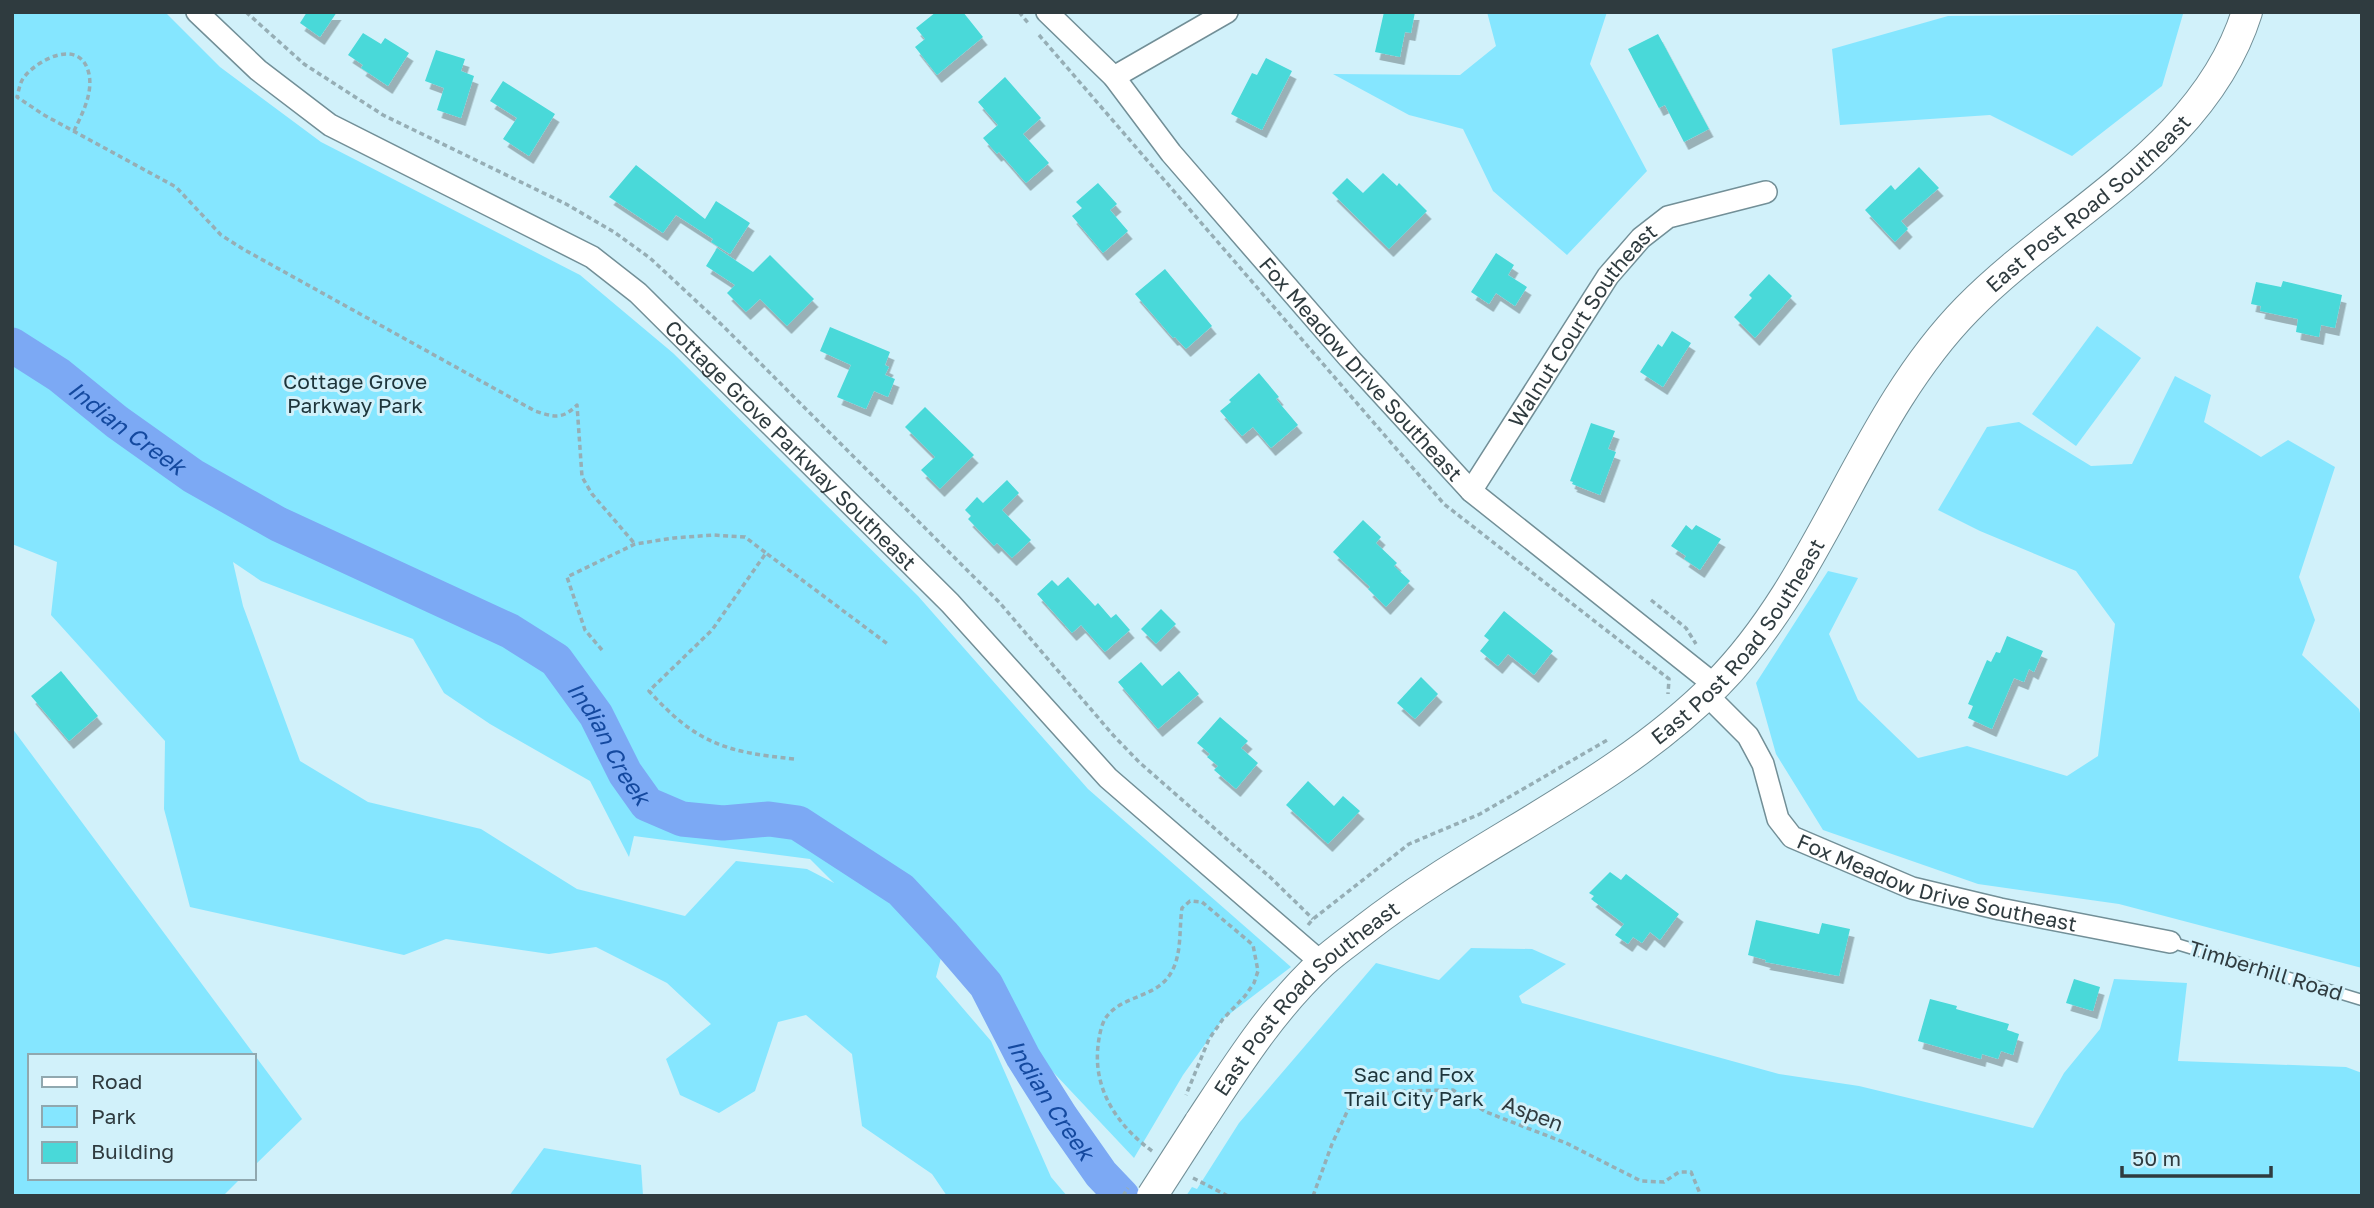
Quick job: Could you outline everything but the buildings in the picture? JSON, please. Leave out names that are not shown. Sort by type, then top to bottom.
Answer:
[{"type":"main road","name":"East Post Road Southeast","points":[[1152,1196],[1191,1113],[1322,963],[1397,904],[1498,839],[1600,780],[1664,731],[1711,690],[1747,649],[1780,603],[1918,368],[1962,314],[1996,280],[2114,185],[2172,134],[2220,71],[2247,12]]},
{"type":"street","name":"Cottage Grove Parkway Southeast","points":[[197,12],[258,70],[330,125],[592,257],[638,293],[950,603],[1108,778],[1322,963]]},
{"type":"street","name":"Fox Meadow Drive Southeast","points":[[1047,12],[1114,77],[1179,164],[1349,358],[1471,491],[1711,690],[1748,736],[1763,764],[1778,819],[1792,837],[1912,888],[2000,909],[2170,942]]},
{"type":"street","points":[[1114,77],[1227,12]]},
{"type":"street","name":"Walnut Court Southeast","points":[[1471,491],[1608,276],[1641,238],[1668,217],[1766,192]]},
{"type":"lane","name":"Timberhill Road","points":[[2170,942],[2362,1000]]},
{"type":"path","points":[[1019,12],[1444,504],[1669,679],[1669,692],[1662,701]]},
{"type":"path","points":[[74,131],[89,94],[89,73],[80,59],[66,53],[49,57],[23,77],[17,97],[44,115],[176,187],[221,234],[243,249],[434,357],[535,411],[553,416],[567,415],[577,405],[582,477],[592,494],[635,544]]},
{"type":"path","points":[[602,650],[585,630],[567,577],[635,544],[700,536],[745,537],[889,645]]},
{"type":"path","points":[[766,553],[712,630],[649,691],[670,714],[695,733],[721,747],[752,755],[794,759]]},
{"type":"path","points":[[1651,600],[1686,628],[1696,643],[1693,648]]},
{"type":"path","points":[[1305,929],[1313,919],[1409,844],[1480,814],[1610,738]]},
{"type":"path","points":[[1160,1156],[1127,1130],[1110,1108],[1100,1084],[1096,1059],[1100,1032],[1107,1016],[1123,1004],[1162,986],[1173,971],[1178,954],[1182,908],[1190,901],[1202,902],[1253,945],[1258,971],[1254,984],[1209,1039],[1191,1113]]},
{"type":"path","name":"Aspen","points":[[1313,1196],[1332,1144],[1353,1099],[1402,1091],[1453,1090],[1486,1112],[1566,1143],[1641,1181],[1664,1182],[1679,1172],[1691,1172],[1701,1196]]},
{"type":"path","points":[[1183,1172],[1228,1196]]},
{"type":"green space","name":"Cottage Grove Parkway Park","points":[[12,12],[165,12],[220,67],[321,142],[580,275],[673,353],[918,596],[1088,789],[1291,967],[1223,1019],[1183,1075],[1134,1158],[942,954],[936,977],[991,1041],[1051,1177],[1067,1196],[947,1196],[932,1174],[862,1126],[852,1054],[806,1015],[778,1022],[755,1091],[719,1113],[680,1095],[666,1059],[711,1024],[667,983],[596,947],[549,954],[446,939],[404,955],[190,907],[164,809],[165,741],[51,615],[57,562],[12,544]],"holes":[[[233,562],[261,581],[413,639],[444,693],[490,724],[590,781],[629,857],[634,836],[810,859],[834,883],[807,869],[736,861],[685,916],[577,889],[481,829],[368,802],[300,761],[243,606]]]},
{"type":"green space","points":[[1487,12],[1607,12],[1590,64],[1647,171],[1567,255],[1493,191],[1463,129],[1409,115],[1333,74],[1460,75],[1496,46]]},
{"type":"green space","points":[[2183,14],[2162,86],[2072,156],[1990,115],[1840,125],[1832,49],[1948,16]]},
{"type":"green space","points":[[2097,326],[2141,358],[2076,446],[2032,414]]},
{"type":"green space","points":[[2175,376],[2211,395],[2204,422],[2261,457],[2288,440],[2335,467],[2299,577],[2315,620],[2302,655],[2359,709],[2362,722],[2362,968],[2119,904],[1978,884],[1823,830],[1776,754],[1756,683],[1828,571],[1858,578],[1829,634],[1858,700],[1918,758],[1967,746],[2067,776],[2098,756],[2115,624],[2076,571],[1980,531],[1938,510],[1987,427],[2019,422],[2091,466],[2132,464]]},
{"type":"green space","points":[[12,728],[254,1054],[28,1054],[28,1180],[239,1180],[223,1196],[12,1196]]},
{"type":"green space","name":"Sac and Fox Trail City Park","points":[[1471,948],[1532,949],[1566,964],[1519,996],[1522,1003],[1779,1074],[1859,1086],[2033,1128],[2064,1073],[2100,1029],[2114,979],[2187,983],[2178,1061],[2346,1067],[2362,1073],[2362,1196],[1186,1196],[1192,1187],[1197,1189],[1239,1123],[1376,963],[1439,980]]},
{"type":"green space","points":[[256,1057],[302,1119],[256,1164]]},
{"type":"green space","points":[[544,1148],[641,1165],[643,1196],[509,1196]]},
{"type":"waterway","name":"Indian Creek","points":[[12,345],[59,375],[117,422],[193,476],[278,524],[510,631],[556,660],[596,715],[625,773],[647,804],[682,819],[723,823],[769,819],[798,823],[901,890],[986,985],[1023,1057],[1061,1117],[1101,1174],[1122,1196]]}]
